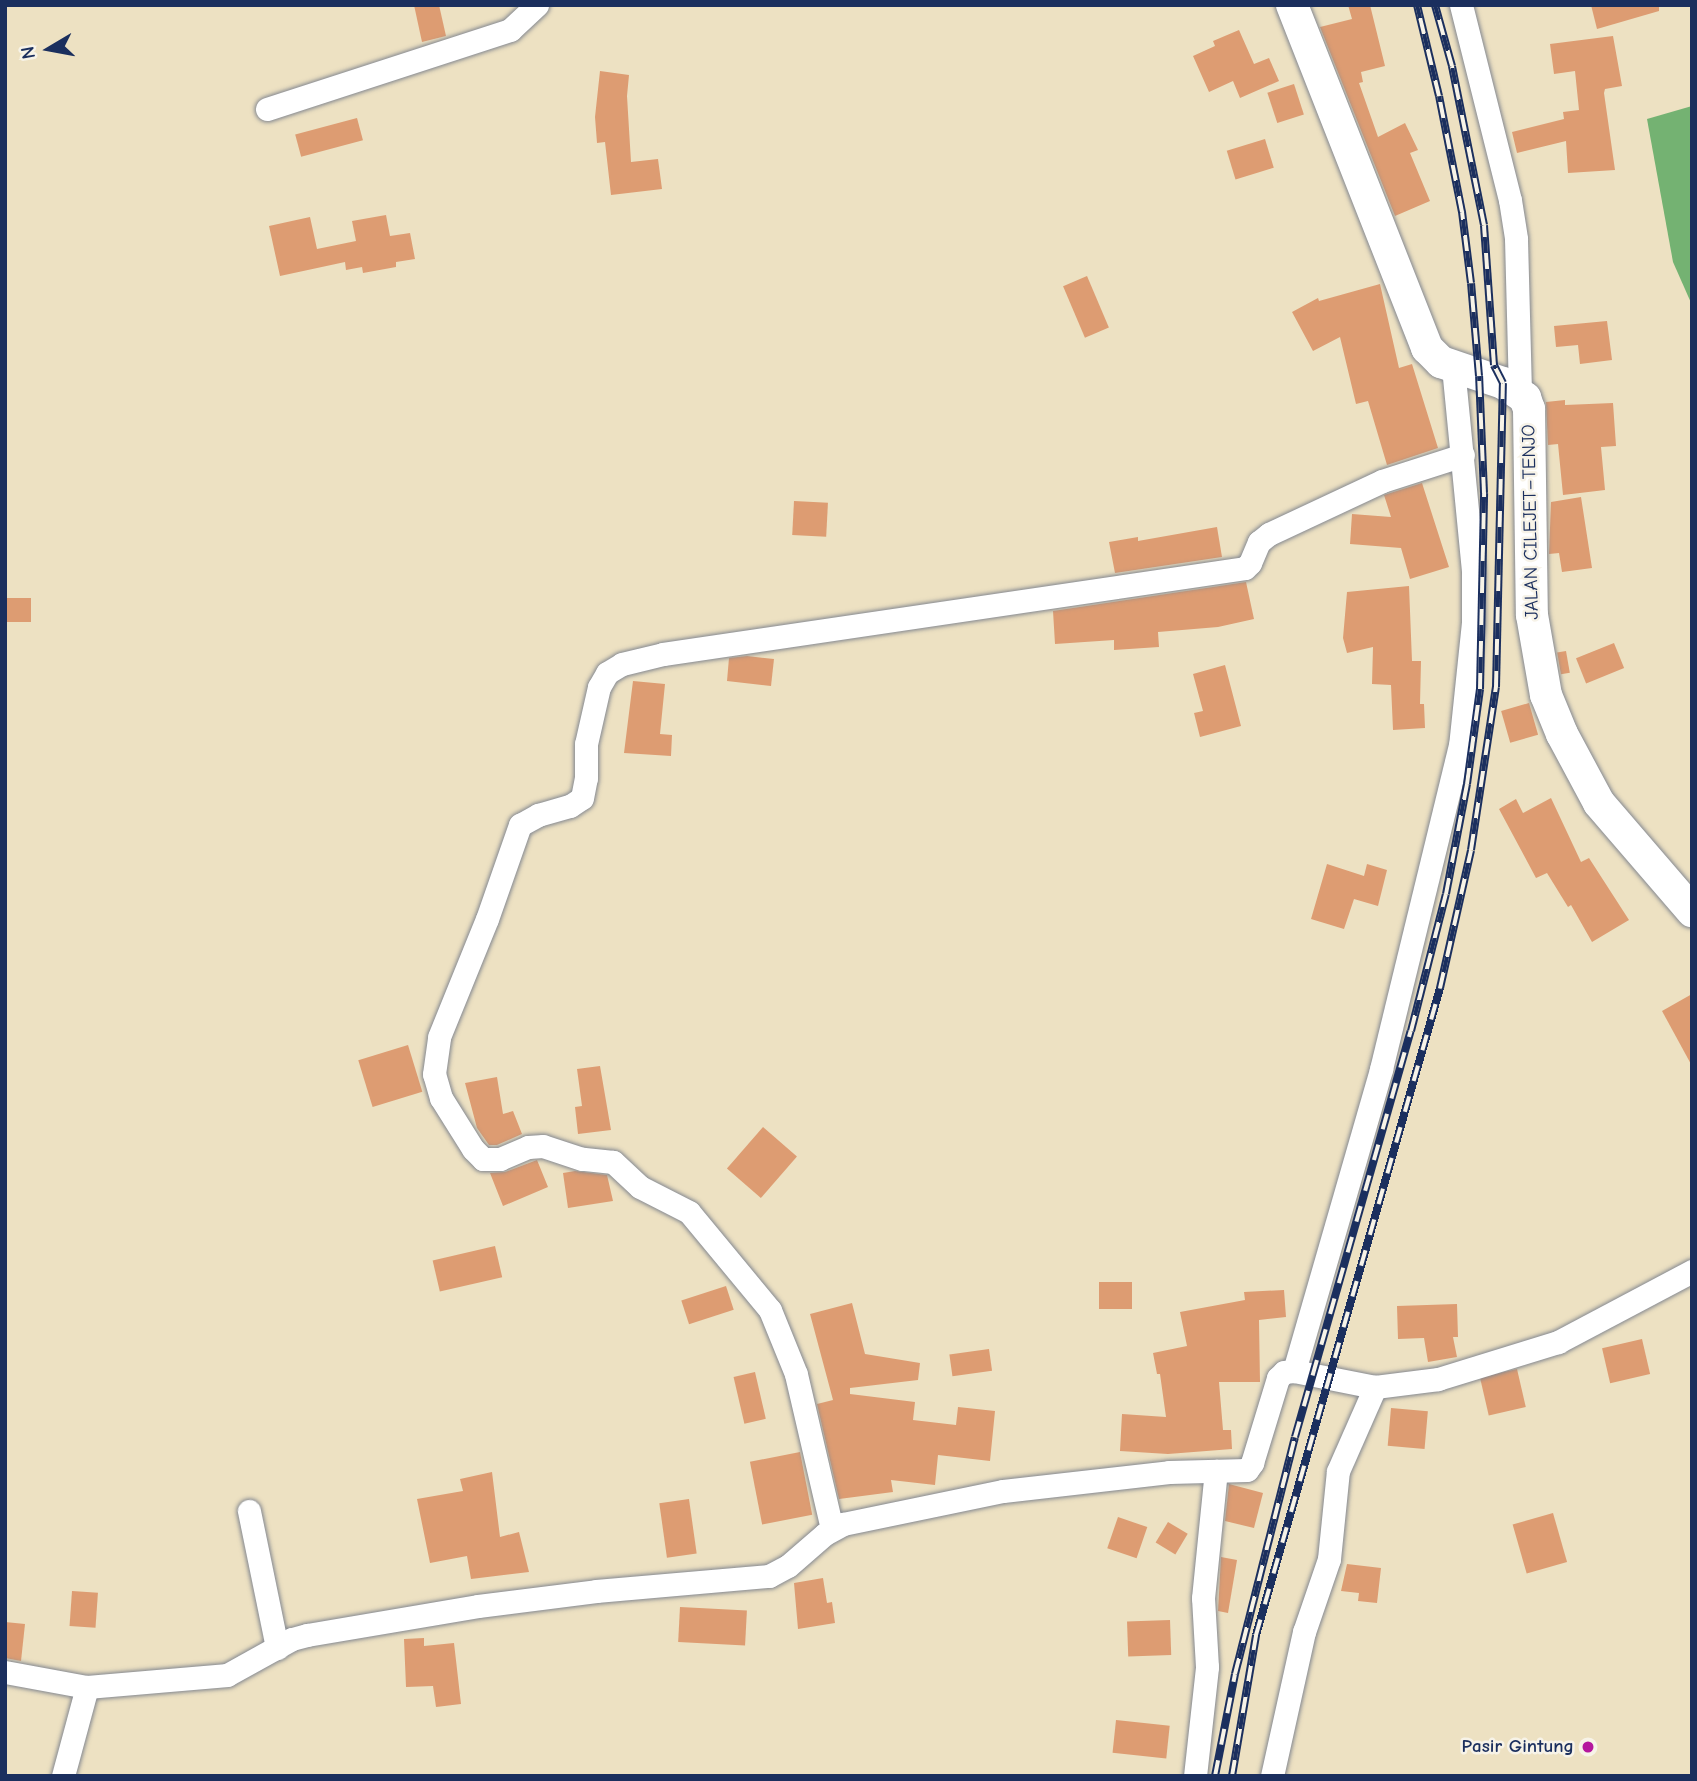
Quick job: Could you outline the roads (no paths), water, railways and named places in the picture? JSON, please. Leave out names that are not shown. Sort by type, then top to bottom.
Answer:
[{"type":"main road","points":[[1292,5],[1423,339],[1433,355],[1453,367],[1520,391]]},
{"type":"main road","name":"JALAN CILEJET–TENJO","points":[[1520,391],[1529,409],[1532,615],[1546,695],[1562,734],[1599,803],[1692,911]]},
{"type":"street","points":[[268,109],[510,30],[537,5]]},
{"type":"street","points":[[1461,5],[1510,200],[1516,239],[1520,290],[1520,391]]},
{"type":"street","points":[[1294,1371],[1381,1069],[1460,746],[1473,596],[1463,455],[1453,367]]},
{"type":"street","points":[[832,1529],[796,1374],[774,1319],[753,1286],[690,1212],[640,1187],[612,1163],[582,1159],[543,1146],[528,1147],[500,1159],[483,1159],[473,1149],[441,1098],[434,1074],[439,1037],[487,919],[520,825],[538,815],[570,806],[582,797],[586,778],[586,744],[599,687],[607,673],[622,664],[663,654],[1245,568],[1259,542],[1269,534],[1382,481],[1463,455]]},
{"type":"street","points":[[5,1672],[88,1687],[227,1675],[307,1635],[478,1606],[596,1591],[769,1576],[788,1566],[832,1529],[844,1524],[1003,1491],[1169,1472],[1247,1470],[1252,1463],[1278,1378],[1284,1372],[1294,1371],[1375,1387],[1438,1379],[1558,1342],[1692,1270]]},
{"type":"street","points":[[1272,1776],[1304,1632],[1329,1559],[1343,1453],[1375,1387]]},
{"type":"street","points":[[1195,1776],[1208,1653],[1204,1583],[1216,1471]]},
{"type":"street","points":[[248,1511],[277,1648]]},
{"type":"street","points":[[63,1776],[88,1687]]},
{"type":"railway","points":[[1215,1776],[1235,1674],[1295,1437],[1411,1031],[1446,894],[1467,784],[1480,689],[1484,493],[1479,376],[1471,283],[1462,212],[1439,96],[1417,5]]},
{"type":"railway","points":[[1232,1776],[1256,1635],[1440,988],[1471,850],[1496,687],[1503,383],[1494,365],[1484,225],[1452,66],[1435,5]]},
{"type":"place","name":"Pasir Gintung","points":[[1588,1747]]}]
